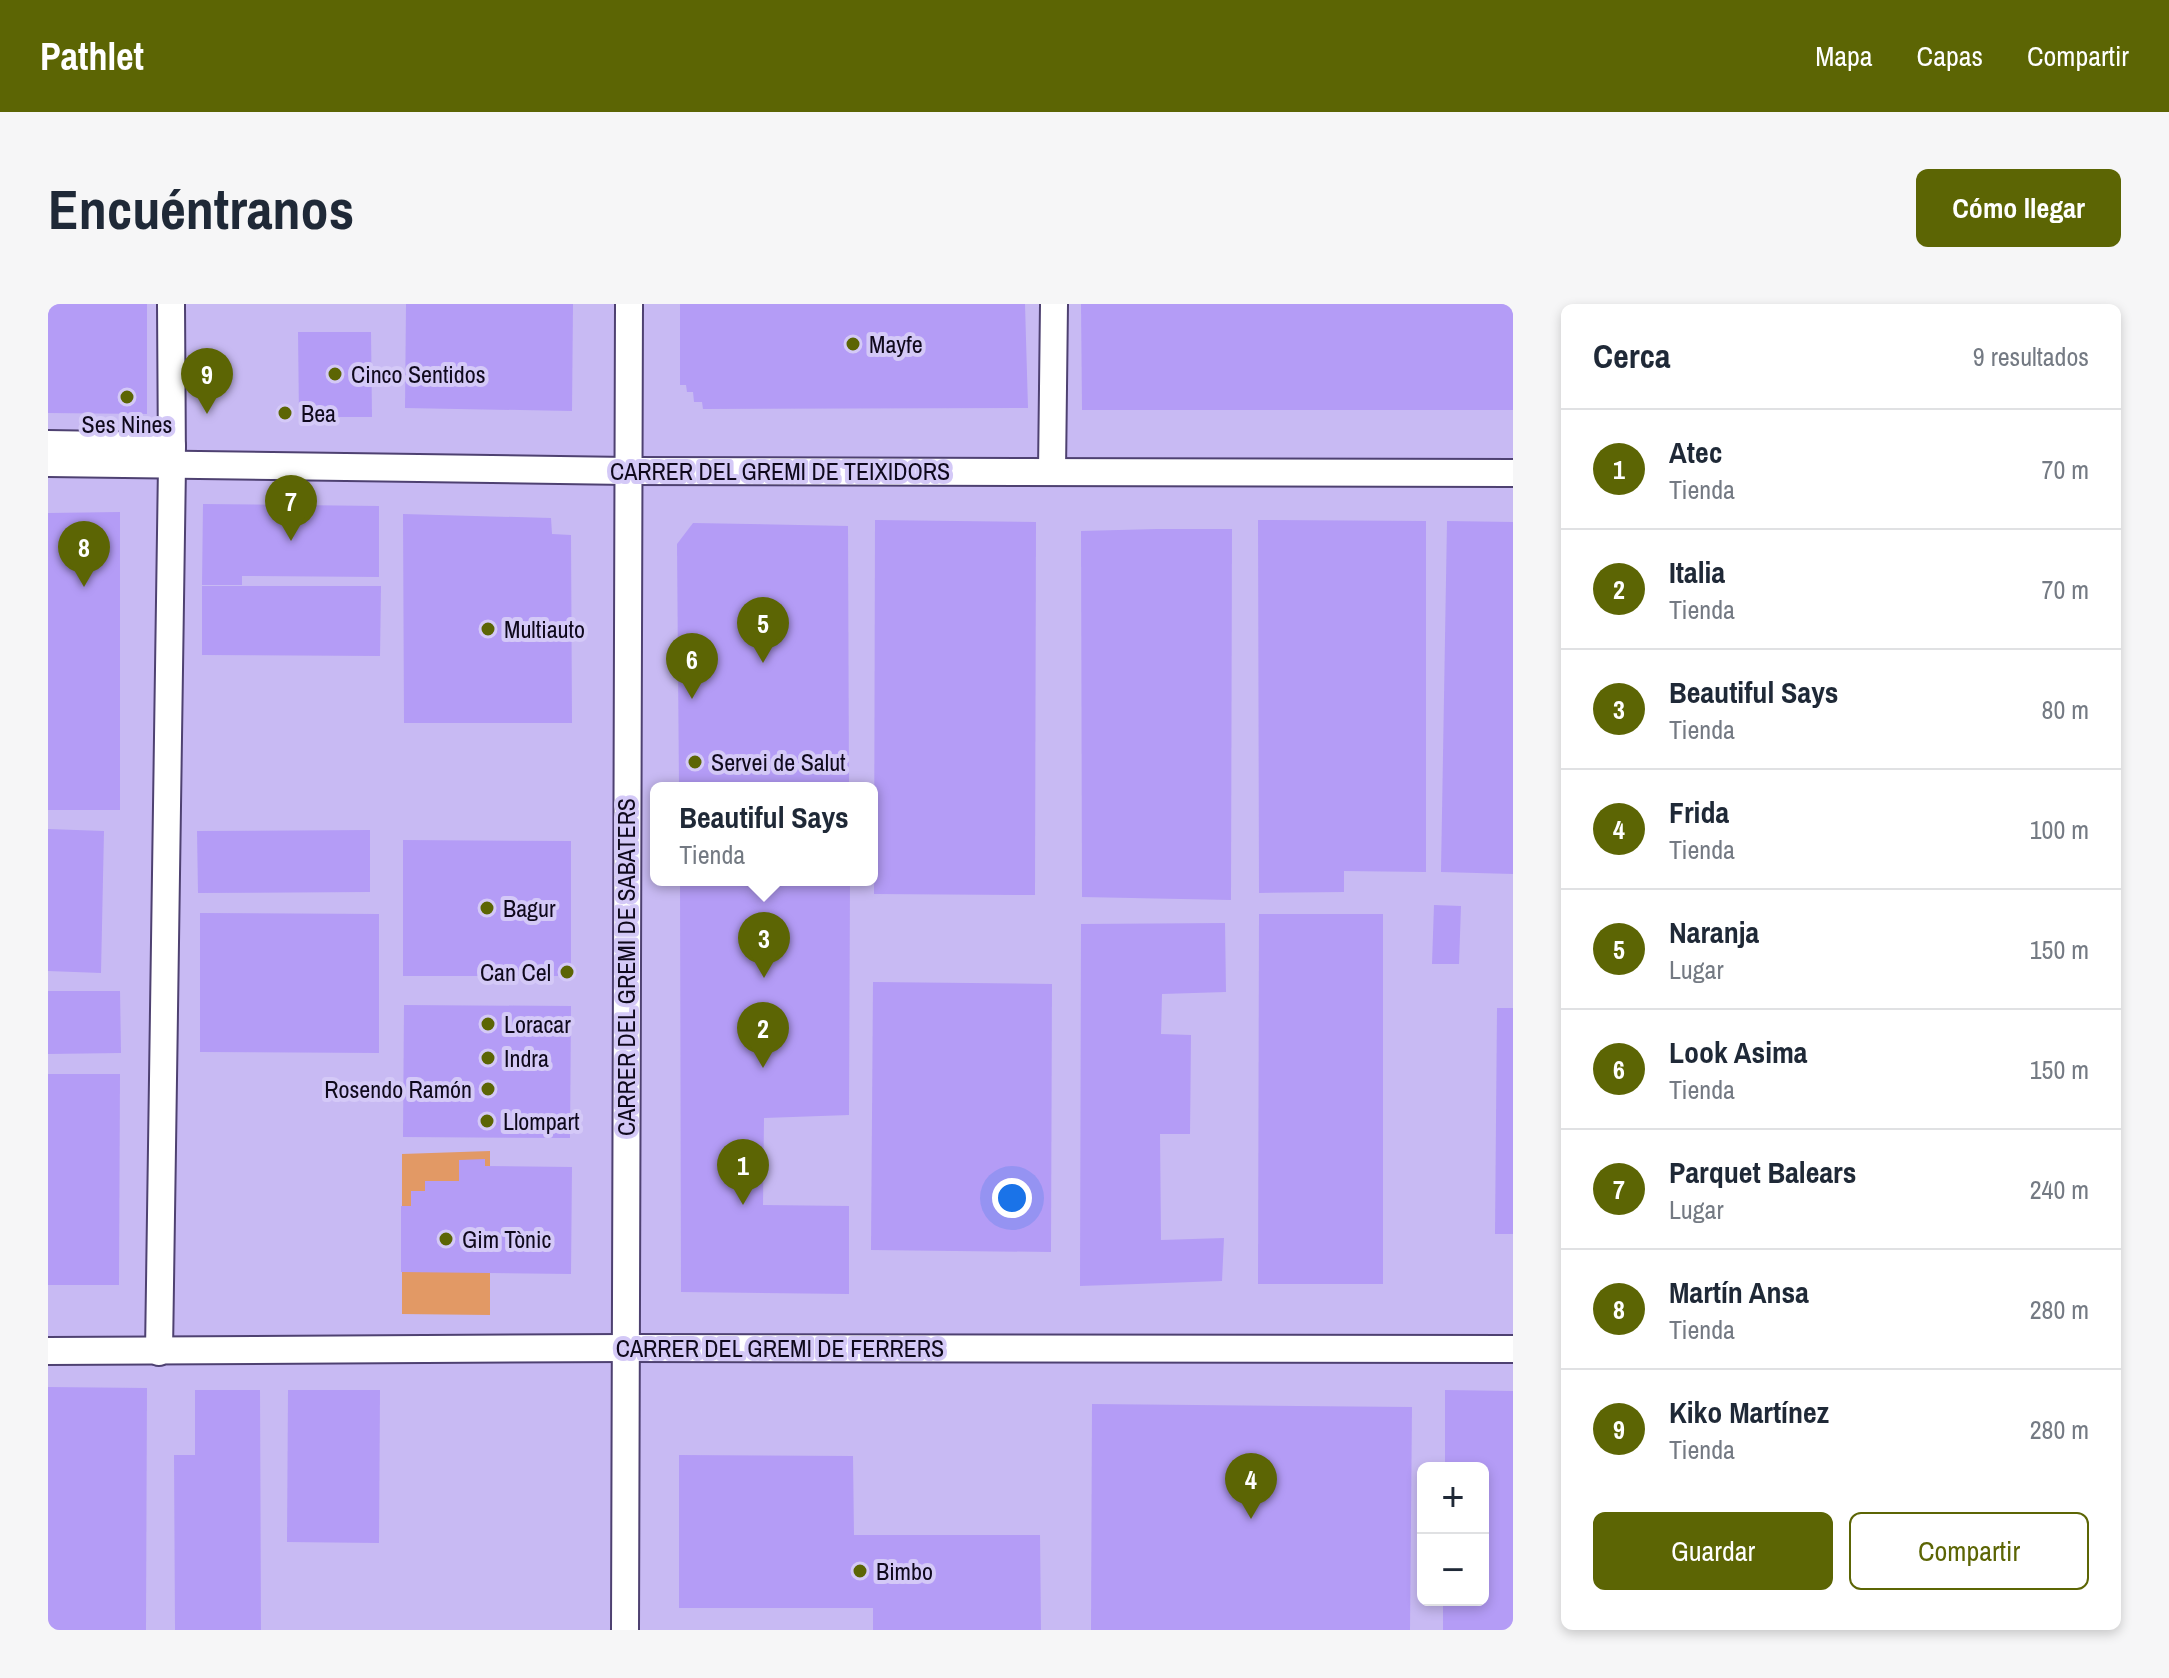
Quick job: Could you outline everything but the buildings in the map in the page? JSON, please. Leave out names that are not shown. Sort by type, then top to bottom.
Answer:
[{"type":"street","points":[[159,1352],[172,455],[171,304]]},
{"type":"street","name":"CARRER DEL GREMI DE SABATERS","points":[[625,1630],[629,304]]},
{"type":"street","points":[[1052,471],[1054,304]]},
{"type":"street","points":[[48,444],[172,455]]},
{"type":"street","name":"CARRER DEL GREMI DE TEIXIDORS","points":[[48,463],[172,455],[628,471],[1513,473]]},
{"type":"street","name":"CARRER DEL GREMI DE FERRERS","points":[[48,1351],[1513,1349]]},
{"type":"shaded area","name":"Gim Tònic","points":[[490,1151],[490,1315],[402,1314],[402,1154]]},
{"type":"place","name":"Mayfe","points":[[853,344]]},
{"type":"place","name":"Cinco Sentidos","points":[[335,374]]},
{"type":"place","name":"Ses Nines","points":[[127,397]]},
{"type":"place","name":"Bea","points":[[285,413]]},
{"type":"place","name":"Kiko Martínez","points":[[207,414]]},
{"type":"place","name":"Parquet Balears","points":[[291,541]]},
{"type":"place","name":"Martín Ansa","points":[[84,587]]},
{"type":"place","name":"Multiauto","points":[[488,629]]},
{"type":"place","name":"Naranja","points":[[763,663]]},
{"type":"place","name":"Look Asima","points":[[692,699]]},
{"type":"place","name":"Servei de Salut","points":[[695,762]]},
{"type":"place","name":"Bagur","points":[[487,908]]},
{"type":"place","name":"Can Cel","points":[[567,972]]},
{"type":"place","name":"Beautiful Says","points":[[764,978]]},
{"type":"place","name":"Loracar","points":[[488,1024]]},
{"type":"place","name":"Indra","points":[[488,1058]]},
{"type":"place","name":"Italia","points":[[763,1068]]},
{"type":"place","name":"Rosendo Ramón","points":[[488,1089]]},
{"type":"place","name":"Llompart","points":[[487,1121]]},
{"type":"place","name":"Atec","points":[[743,1205]]},
{"type":"place","name":"Gim Tònic","points":[[446,1239]]},
{"type":"place","name":"Frida","points":[[1251,1519]]},
{"type":"place","name":"Bimbo","points":[[860,1571]]}]
